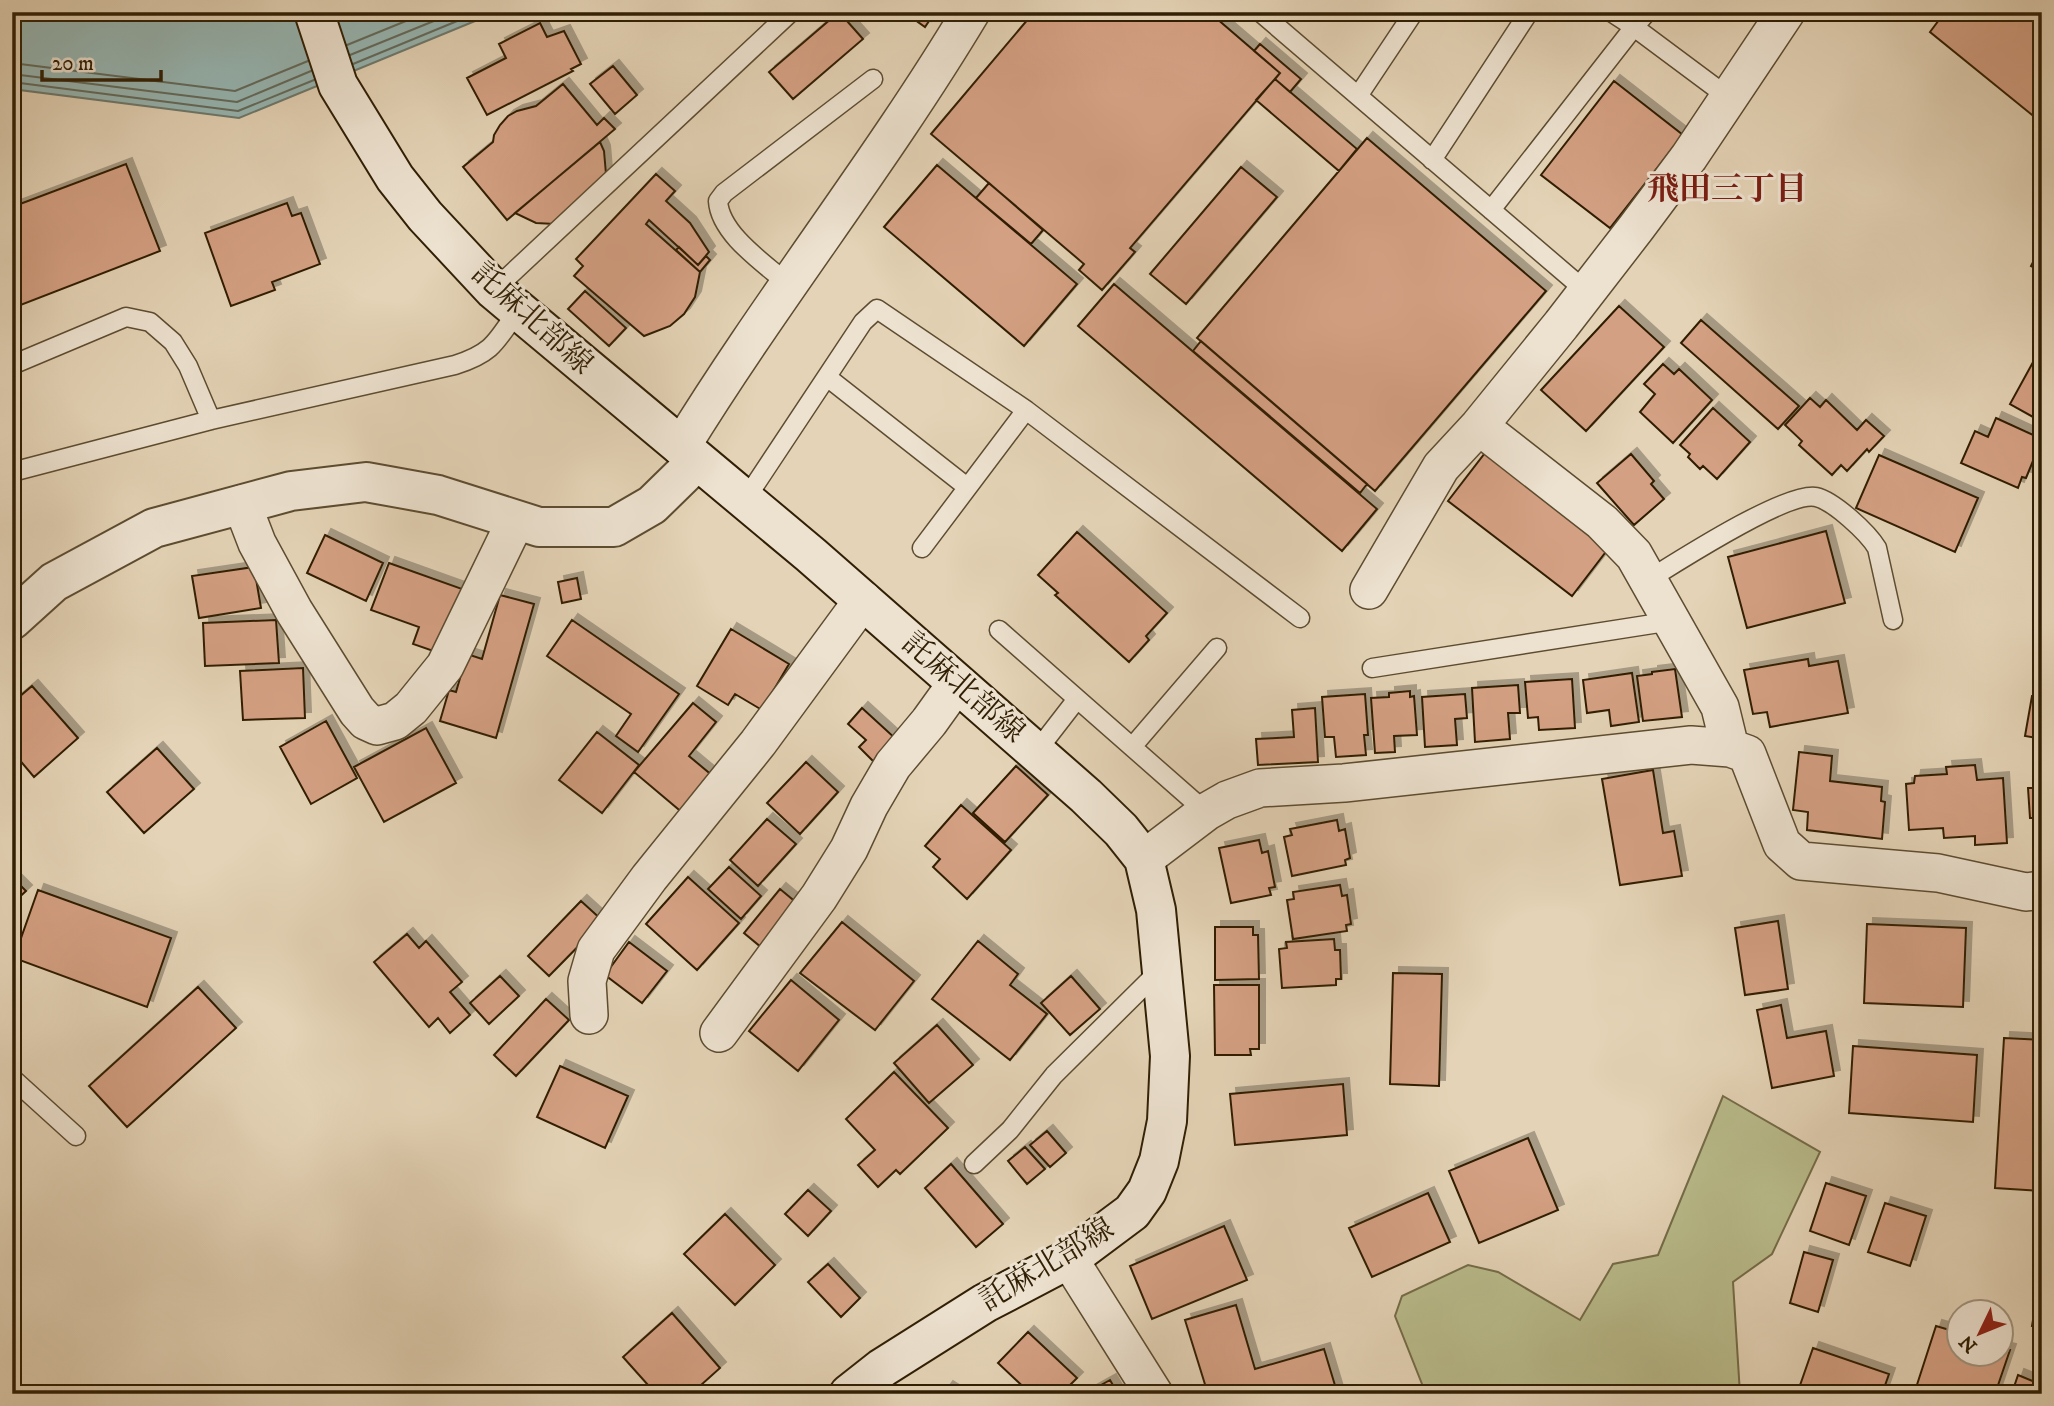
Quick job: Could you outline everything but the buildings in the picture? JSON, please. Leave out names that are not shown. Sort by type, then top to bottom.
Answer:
[{"type":"main road","name":"託麻北部線","points":[[314,12],[338,85],[396,178],[425,216],[506,300],[863,600],[1036,751],[1121,830],[1144,859],[1156,910],[1170,1056],[1167,1121],[1159,1161],[1147,1191],[1132,1212],[1069,1259],[985,1303],[882,1368],[849,1394]]},
{"type":"main road","points":[[12,620],[54,582],[155,528],[291,491],[366,482],[438,495],[539,527],[614,527],[652,505],[689,454]]},
{"type":"street","points":[[689,454],[716,391],[788,284],[845,206],[971,12]]},
{"type":"street","points":[[1369,590],[1441,467],[1479,426],[1587,292],[1689,157],[1786,12]]},
{"type":"street","points":[[1479,426],[1602,522],[1634,555],[1720,707],[1730,748]]},
{"type":"street","points":[[242,504],[257,543],[294,611],[357,711],[366,721],[377,726],[395,720],[411,708],[445,666],[516,520]]},
{"type":"street","points":[[589,1015],[587,981],[596,950],[649,878],[758,743],[863,600]]},
{"type":"street","points":[[719,1032],[819,897],[849,849],[869,806],[893,765],[929,722],[957,682]]},
{"type":"street","points":[[1144,859],[1206,812],[1227,800],[1260,788],[1345,783],[1691,744],[1730,748],[1747,754],[1782,844],[1801,861],[1938,873],[2026,891],[2042,890]]},
{"type":"street","points":[[1069,1259],[1154,1394]]},
{"type":"lane","points":[[12,472],[211,420],[475,358],[496,342],[506,300],[791,12]]},
{"type":"lane","points":[[1358,96],[1414,12]]},
{"type":"lane","points":[[1432,160],[1529,12]]},
{"type":"lane","points":[[1611,12],[1728,97]]},
{"type":"lane","points":[[1491,210],[1647,12]]},
{"type":"lane","points":[[1272,16],[1358,96],[1587,292]]},
{"type":"lane","points":[[788,284],[728,230],[719,211],[718,201],[724,193],[873,79]]},
{"type":"lane","points":[[744,500],[863,322],[877,309],[1026,410],[1300,618]]},
{"type":"lane","points":[[12,365],[126,317],[150,322],[173,342],[188,366],[211,420]]},
{"type":"lane","points":[[827,377],[967,488]]},
{"type":"lane","points":[[922,548],[1026,410]]},
{"type":"lane","points":[[1648,580],[1725,533],[1796,499],[1815,496],[1828,502],[1871,539],[1877,548],[1893,620]]},
{"type":"lane","points":[[1372,668],[1672,621]]},
{"type":"lane","points":[[999,630],[1206,812]]},
{"type":"lane","points":[[1132,747],[1217,648]]},
{"type":"lane","points":[[1036,751],[1077,699]]},
{"type":"lane","points":[[974,1164],[1010,1130],[1054,1075],[1161,969]]},
{"type":"lane","points":[[12,1078],[76,1136]]},
{"type":"green space","points":[[1723,1096],[1820,1152],[1772,1254],[1733,1282],[1740,1394],[1426,1394],[1395,1316],[1402,1296],[1468,1265],[1498,1272],[1580,1320],[1613,1264],[1658,1255]]},
{"type":"water","points":[[12,12],[497,12],[239,118],[12,89]]},
{"type":"district","name":"飛田三丁目","points":[[1727,190]]}]
